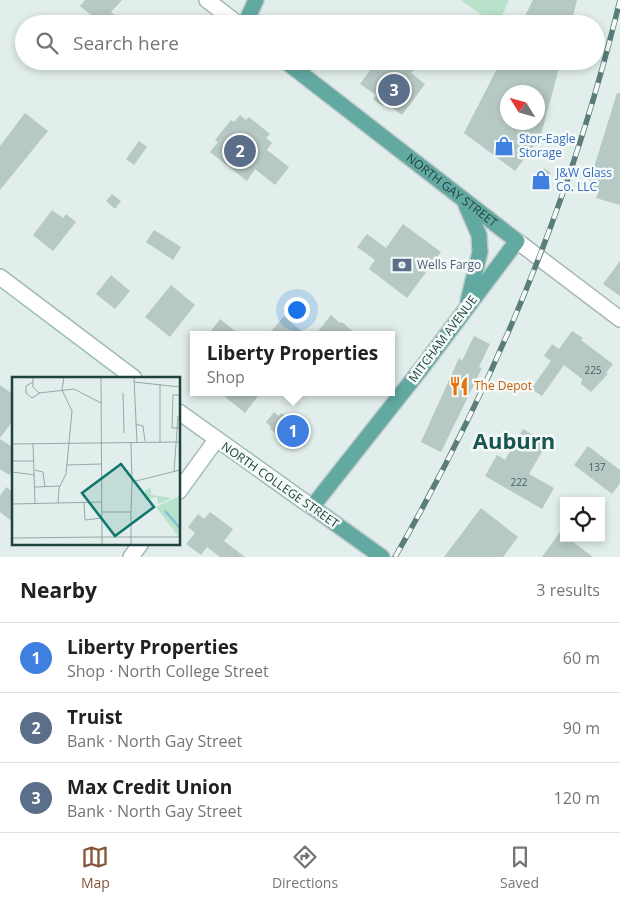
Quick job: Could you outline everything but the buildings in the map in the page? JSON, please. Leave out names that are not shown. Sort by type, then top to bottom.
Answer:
[{"type":"main road","points":[[207,0],[226,15]]},
{"type":"main road","points":[[249,15],[256,0]]},
{"type":"main road","name":"NORTH GAY STREET","points":[[296,70],[466,204],[620,319]]},
{"type":"main road","points":[[466,204],[479,235],[480,252],[466,310]]},
{"type":"main road","name":"MITCHAM AVENUE","points":[[312,507],[466,310],[516,241]]},
{"type":"main road","points":[[0,277],[133,377]]},
{"type":"main road","name":"NORTH COLLEGE STREET","points":[[180,413],[382,557]]},
{"type":"main road","points":[[180,490],[216,440]]},
{"type":"main road","points":[[131,557],[140,544]]},
{"type":"green space","points":[[461,0],[509,0],[502,15],[482,15]]},
{"type":"railway","points":[[605,58],[620,0]]},
{"type":"railway","points":[[395,557],[466,424],[498,356],[555,216],[602,70]]},
{"type":"place","name":"Max Credit Union","points":[[394,90]]},
{"type":"place","name":"Stor-Eagle Storage","points":[[504,146]]},
{"type":"place","name":"Truist","points":[[240,151]]},
{"type":"place","name":"J&W Glass Co. LLC","points":[[541,180]]},
{"type":"place","name":"Wells Fargo","points":[[402,265]]},
{"type":"place","name":"The Depot","points":[[459,386]]},
{"type":"place","name":"Liberty Properties","points":[[293,431]]},
{"type":"district","name":"Auburn","points":[[514,441]]}]
